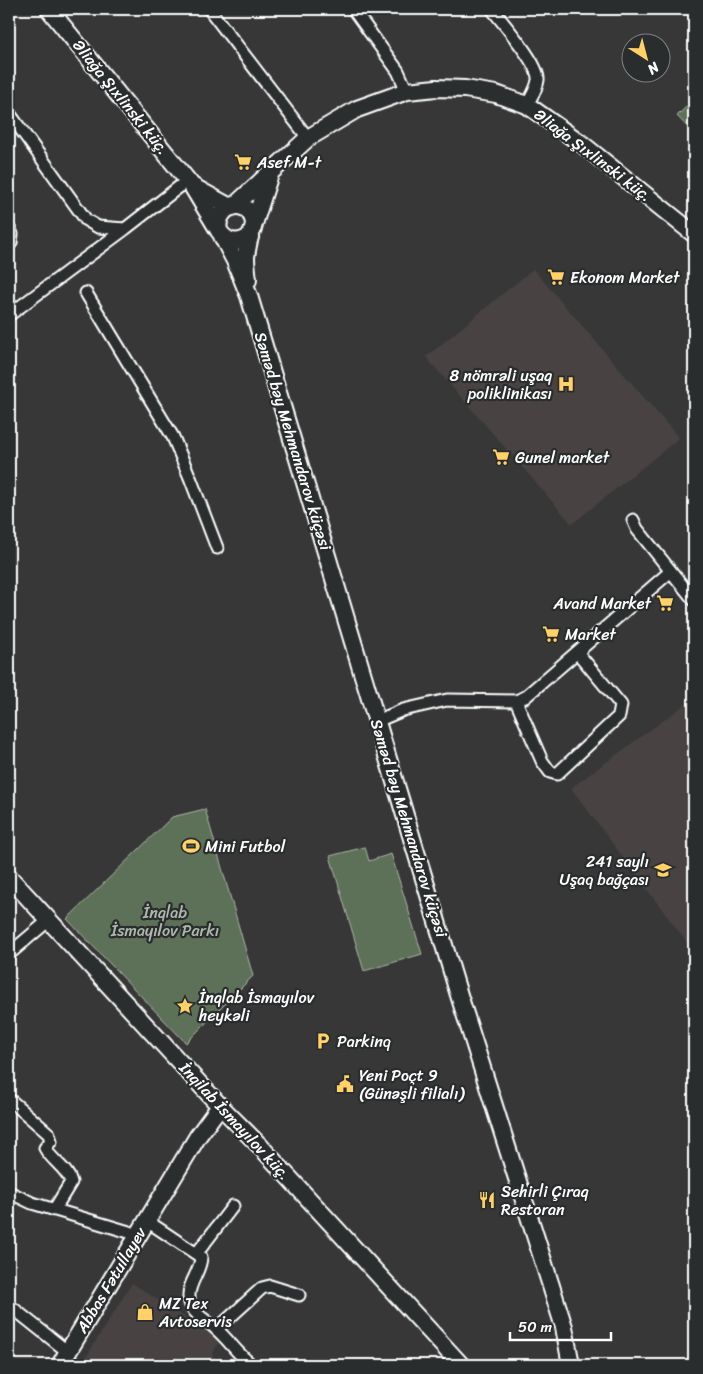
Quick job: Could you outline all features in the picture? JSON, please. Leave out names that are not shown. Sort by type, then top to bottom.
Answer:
[{"type":"main road","name":"Əliağa Şıxlinski küç.","points":[[49,9],[190,183]]},
{"type":"main road","name":"Əliağa Şıxlinski küç.","points":[[231,207],[308,138],[357,109],[407,91],[436,88],[465,89],[496,94],[526,105],[582,144],[694,234]]},
{"type":"main road","points":[[249,296],[246,259],[252,230],[270,174]]},
{"type":"main road","points":[[190,183],[231,207]]},
{"type":"main road","points":[[190,183],[235,261],[249,296]]},
{"type":"main road","points":[[239,206],[250,212],[253,218],[252,230],[245,240],[233,242],[220,234],[218,219],[225,210],[239,206]]},
{"type":"main road","name":"Səməd bəy Mehmandarov küçəsi","points":[[249,296],[459,995],[564,1327],[570,1364]]},
{"type":"main road","name":"İnqilab İsmayılov küç.","points":[[9,877],[461,1365]]},
{"type":"main road","name":"Abbas Fətullayev","points":[[64,1359],[198,1136],[220,1106]]},
{"type":"street","points":[[209,9],[308,138]]},
{"type":"street","points":[[353,9],[398,71],[407,91]]},
{"type":"street","points":[[492,9],[536,67],[539,78],[526,105]]},
{"type":"street","points":[[9,113],[86,220],[98,227],[125,229]]},
{"type":"street","points":[[9,314],[190,183]]},
{"type":"street","points":[[9,228],[12,234],[9,245]]},
{"type":"street","points":[[86,293],[173,438],[217,548]]},
{"type":"street","points":[[633,520],[637,530],[694,600]]},
{"type":"street","points":[[377,721],[403,710],[447,700],[516,701],[525,697],[671,571]]},
{"type":"street","points":[[516,701],[542,762],[550,772],[557,774],[619,716],[621,705],[578,652]]},
{"type":"street","points":[[9,954],[49,920]]},
{"type":"street","points":[[9,1099],[49,1134],[51,1140],[45,1148],[48,1154],[70,1176],[71,1182],[54,1210]]},
{"type":"street","points":[[9,1192],[32,1203],[54,1210],[143,1228]]},
{"type":"street","points":[[233,1206],[197,1253],[201,1257],[201,1264],[190,1288],[189,1299],[194,1310],[202,1320],[217,1329],[241,1358],[252,1365]]},
{"type":"street","name":"Abbas Fətullayev","points":[[143,1228],[197,1253]]},
{"type":"street","points":[[217,1329],[262,1288],[270,1286],[299,1295]]},
{"type":"street","points":[[9,1304],[64,1359]]},
{"type":"shaded area","points":[[533,269],[679,438],[572,524],[426,357]]},
{"type":"shaded area","name":"241 saylı Uşaq bağçası","points":[[694,698],[694,952],[571,788]]},
{"type":"shaded area","name":"MZ Tex Avtoservis","points":[[132,1283],[220,1340],[212,1355],[224,1365],[81,1365]]},
{"type":"green space","points":[[694,99],[694,134],[677,116]]},
{"type":"green space","name":"İnqlab İsmayılov Parkı","points":[[205,809],[253,976],[186,1043],[67,919],[172,817]]},
{"type":"green space","points":[[365,847],[369,861],[391,854],[422,954],[364,971],[330,856]]},
{"type":"place","name":"Asef M-t","points":[[243,162]]},
{"type":"place","name":"Ekonom Market","points":[[556,277]]},
{"type":"place","name":"8 nömrəli uşaq poliklinikası","points":[[566,384]]},
{"type":"place","name":"Gunel market","points":[[501,457]]},
{"type":"place","name":"Avand Market","points":[[665,603]]},
{"type":"place","name":"Market","points":[[551,634]]},
{"type":"place","name":"Mini Futbol","points":[[191,846]]},
{"type":"place","name":"241 saylı Uşaq bağçası","points":[[663,870]]},
{"type":"place","name":"İnqlab İsmayılov heykəli","points":[[185,1006]]},
{"type":"place","name":"Parkinq","points":[[323,1041]]},
{"type":"place","name":"Yeni Poçt 9 (Günəşli filialı)","points":[[345,1084]]},
{"type":"place","name":"Sehirli Çıraq Restoran","points":[[487,1200]]},
{"type":"place","name":"MZ Tex Avtoservis","points":[[145,1312]]}]
